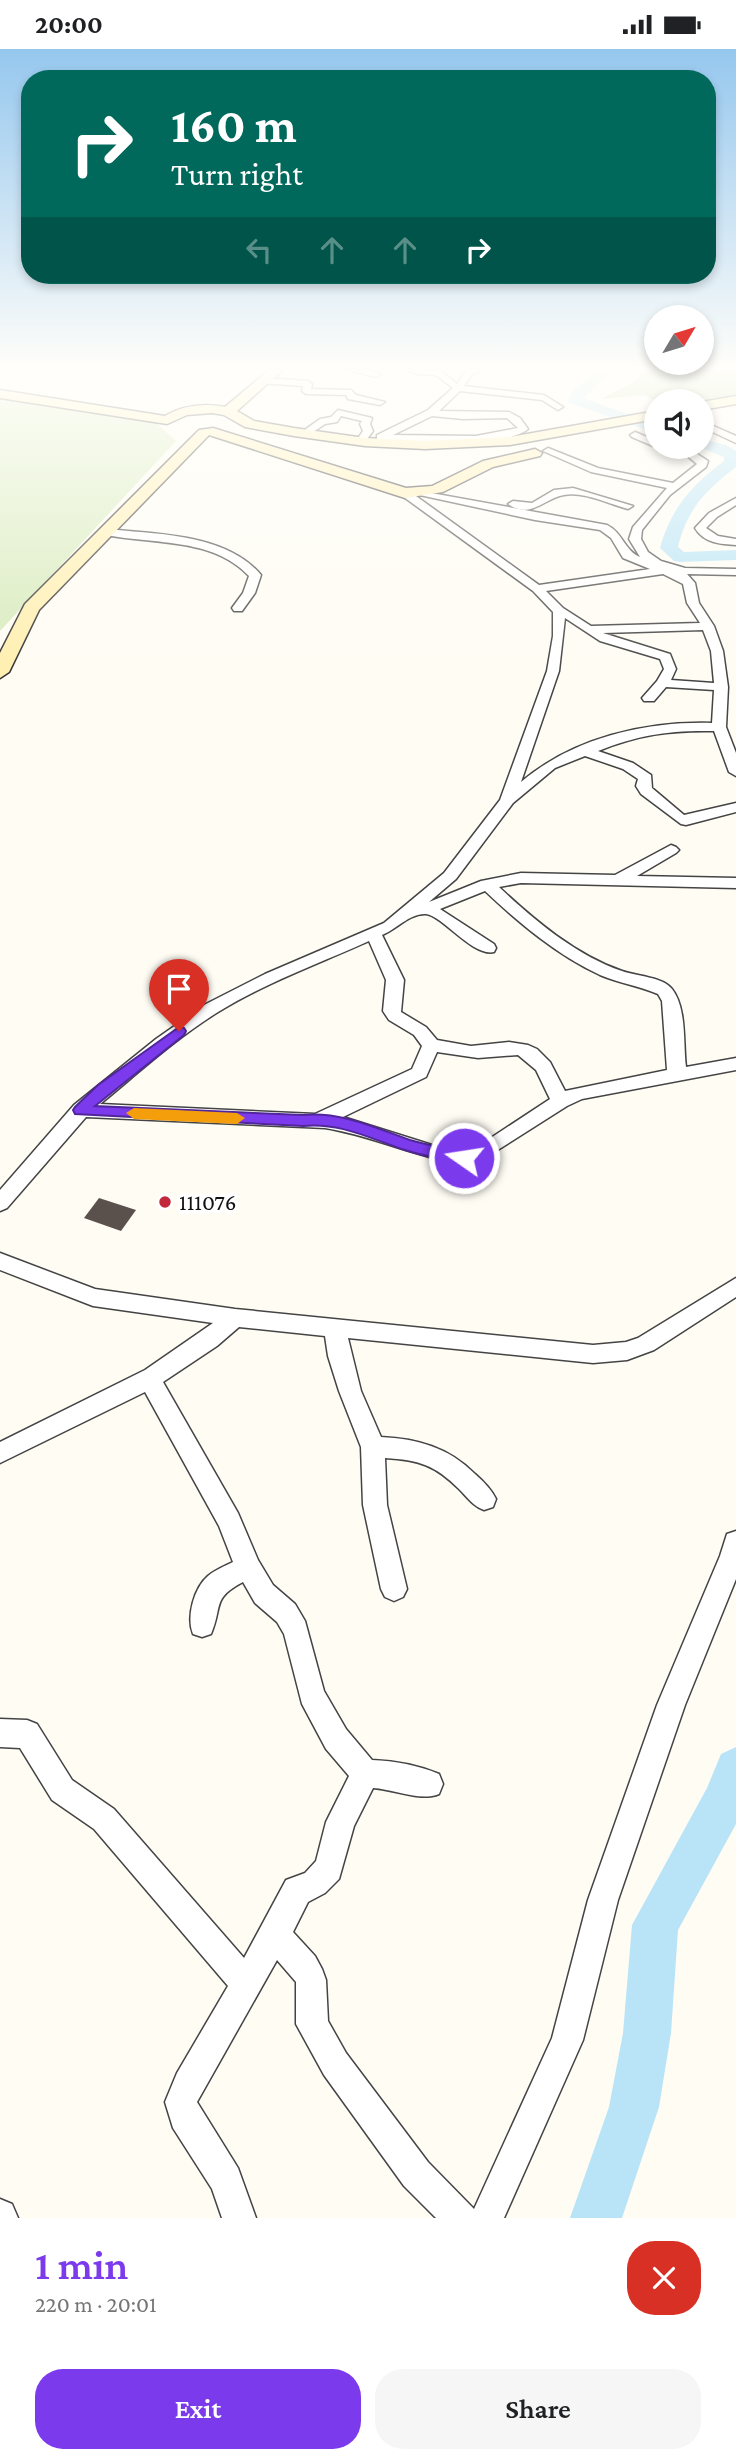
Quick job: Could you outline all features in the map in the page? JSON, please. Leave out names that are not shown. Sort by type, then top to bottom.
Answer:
[{"type":"main road","points":[[0,672],[31,608],[105,531],[170,471]]},
{"type":"main road","points":[[341,471],[412,493],[441,489],[475,471]]},
{"type":"street","points":[[601,471],[669,485]]},
{"type":"street","points":[[697,471],[666,493],[653,512],[636,529],[635,539],[643,554],[657,563],[684,571],[736,572]]},
{"type":"street","points":[[412,493],[466,502],[534,506],[558,492],[573,491],[628,506]]},
{"type":"street","points":[[412,493],[537,589],[559,611],[566,613],[588,631],[622,647],[666,657],[670,669],[663,683],[649,698]]},
{"type":"street","points":[[736,501],[713,515],[700,528],[704,535],[736,542]]},
{"type":"street","points":[[466,502],[491,514],[610,529],[627,556],[665,569],[689,583],[693,603],[708,626],[718,651],[722,687],[719,727],[736,772]]},
{"type":"street","points":[[105,531],[192,543],[218,550],[251,569],[255,575],[249,593],[239,608]]},
{"type":"street","points":[[537,589],[665,569]]},
{"type":"street","points":[[507,801],[553,671],[559,636],[559,611]]},
{"type":"street","points":[[588,631],[708,626]]},
{"type":"street","points":[[663,683],[722,687]]},
{"type":"street","points":[[390,926],[450,876],[507,801],[533,776],[550,765],[630,733],[650,728],[719,727]]},
{"type":"street","points":[[585,751],[638,771],[646,778],[643,786],[646,791],[686,821],[736,807]]},
{"type":"street","points":[[617,880],[671,850]]},
{"type":"street","points":[[0,1203],[80,1110],[152,1051],[212,1008],[427,907],[487,884],[521,878],[736,883]]},
{"type":"street","points":[[487,884],[585,960],[603,970],[664,990],[671,1001],[677,1075]]},
{"type":"street","points":[[427,907],[488,948]]},
{"type":"street","points":[[373,933],[395,980],[392,1011],[396,1016],[420,1031],[430,1045],[472,1052],[488,1052],[509,1047],[524,1049],[542,1064],[560,1101]]},
{"type":"street","points":[[322,1119],[419,1073],[430,1045]]},
{"type":"street","points":[[80,1110],[277,1120],[322,1119],[358,1127],[410,1146],[474,1158],[560,1101],[578,1093],[736,1064]]},
{"type":"street","points":[[0,1261],[93,1297],[235,1318],[593,1354],[627,1351],[646,1344],[736,1286]]},
{"type":"street","points":[[0,1453],[149,1378],[206,1344],[235,1318]]},
{"type":"street","points":[[335,1327],[339,1356],[350,1391],[373,1447],[375,1505],[394,1589]]},
{"type":"street","points":[[149,1378],[229,1521],[248,1567],[264,1594],[286,1613],[296,1630],[312,1695],[336,1739],[365,1774],[392,1775],[429,1784]]},
{"type":"street","points":[[373,1447],[434,1454],[456,1468],[484,1499]]},
{"type":"street","points":[[487,2218],[567,2040],[603,1901],[671,1705],[733,1556],[736,1542]]},
{"type":"street","points":[[202,1625],[206,1598],[211,1586],[248,1567]]},
{"type":"street","points":[[0,1733],[27,1734],[62,1790],[104,1819],[246,1983]]},
{"type":"street","points":[[239,2218],[226,2180],[184,2116],[181,2102],[188,2084],[275,1935],[297,1891],[315,1883],[329,1868],[340,1822],[365,1774]]},
{"type":"street","points":[[275,1935],[311,1980],[312,2024],[335,2064],[416,2174],[460,2218]]},
{"type":"green space","points":[[0,471],[148,471],[0,631]]},
{"type":"building","points":[[99,1198],[136,1210],[121,1231],[84,1218]]},
{"type":"waterway","points":[[721,471],[701,486],[675,525],[669,548],[680,557],[736,555]]},
{"type":"waterway","points":[[596,2218],[634,2107],[647,2033],[655,1925],[725,1800],[736,1769]]},
{"type":"slow traffic","points":[[134,1113],[237,1118]]},
{"type":"place","name":"111076","points":[[165,1202]]},
{"type":"route","points":[[179,1031],[80,1110],[212,1118],[303,1121],[322,1119],[358,1127],[410,1146],[464,1158]]}]
